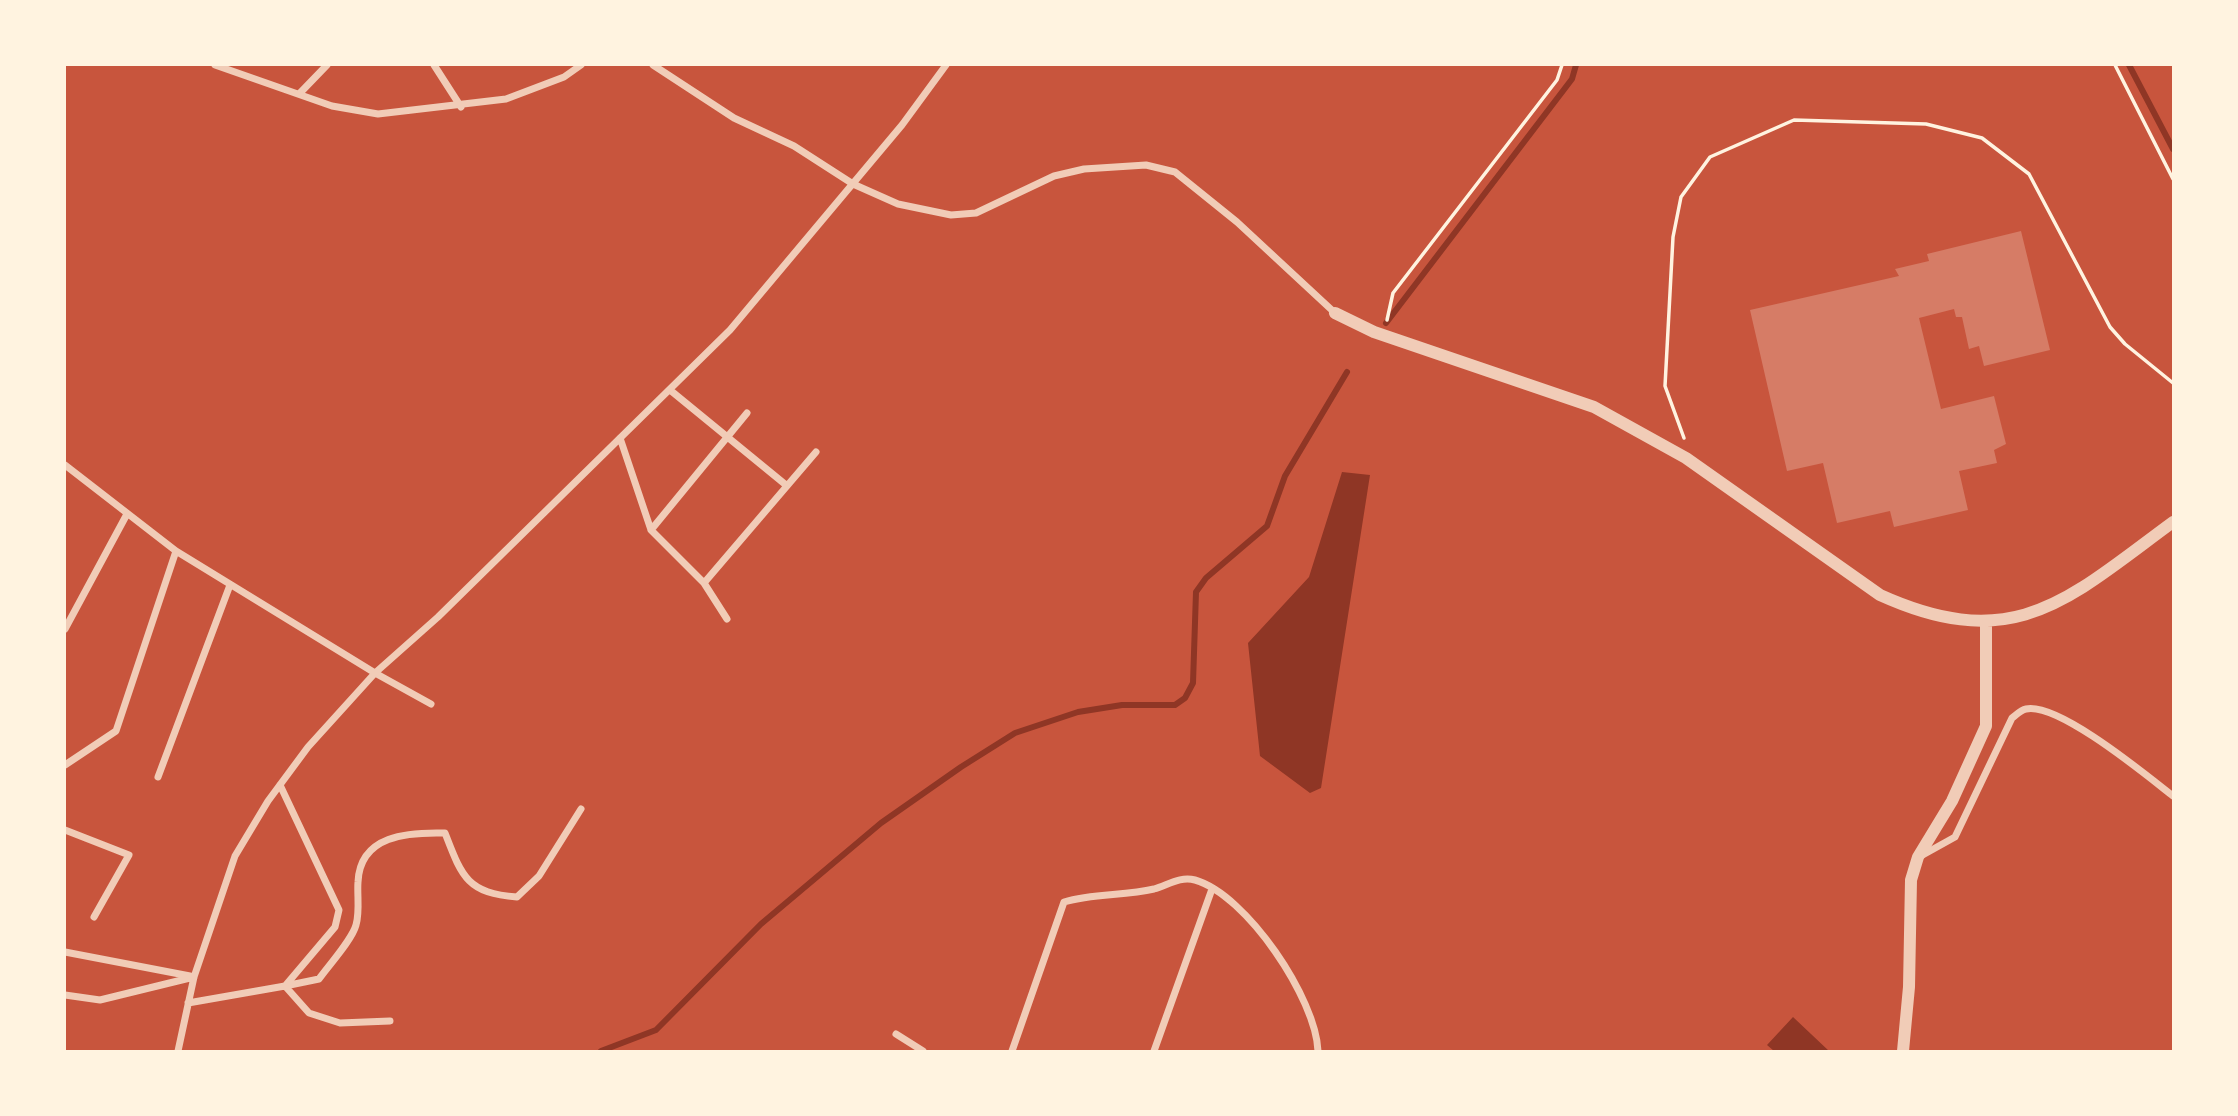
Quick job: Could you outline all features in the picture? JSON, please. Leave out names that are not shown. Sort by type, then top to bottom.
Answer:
[{"type":"street","points":[[215,65],[332,106],[378,114],[461,107],[506,99],[564,77],[581,65]]},
{"type":"street","points":[[300,93],[327,65]]},
{"type":"street","points":[[434,65],[461,107]]},
{"type":"street","points":[[653,65],[734,118],[794,146],[853,184],[898,204],[951,215],[976,213],[1054,176],[1084,169],[1146,165],[1175,172],[1237,222],[1335,313],[1383,336],[1594,407],[1686,458],[1837,568],[1880,595],[1912,610],[1986,622],[2026,615],[2057,604],[2173,522]]},
{"type":"street","points":[[178,1051],[194,977],[235,856],[279,785],[308,747],[375,673],[438,617],[730,330],[853,184],[946,65]]},
{"type":"street","points":[[670,390],[786,485]]},
{"type":"street","points":[[650,530],[747,413]]},
{"type":"street","points":[[620,438],[650,530],[704,583],[727,620]]},
{"type":"street","points":[[704,583],[816,452]]},
{"type":"street","points":[[66,468],[176,551],[375,673],[431,704]]},
{"type":"street","points":[[65,629],[127,514]]},
{"type":"street","points":[[65,765],[116,731],[176,551]]},
{"type":"street","points":[[158,777],[230,584]]},
{"type":"street","points":[[1903,1051],[1909,987],[1911,880],[1918,858],[1952,801],[1986,726],[1986,622]]},
{"type":"street","points":[[1918,858],[1955,837],[2012,718],[2024,709],[2043,709],[2096,738],[2173,796]]},
{"type":"street","points":[[279,785],[338,910],[335,928],[285,986]]},
{"type":"street","points":[[188,1003],[236,992],[319,979],[356,926],[358,877],[368,851],[390,837],[445,833],[458,867],[471,886],[491,895],[517,897],[546,867],[581,809]]},
{"type":"street","points":[[65,830],[129,855],[94,917]]},
{"type":"street","points":[[1012,1051],[1064,902],[1083,896],[1154,888],[1176,880],[1194,880],[1228,897],[1243,911],[1305,997],[1317,1031],[1318,1051]]},
{"type":"street","points":[[1154,1051],[1212,889]]},
{"type":"street","points":[[65,953],[194,977]]},
{"type":"street","points":[[65,995],[100,1000],[194,977]]},
{"type":"street","points":[[285,986],[309,1013],[341,1023],[390,1021]]},
{"type":"street","points":[[896,1034],[923,1051]]},
{"type":"path","points":[[1383,336],[1393,293],[1557,80],[1562,65]]},
{"type":"path","points":[[2115,65],[2173,179]]},
{"type":"path","points":[[1686,458],[1684,437],[1665,386],[1673,237],[1681,197],[1710,157],[1794,120],[1926,124],[1982,138],[2029,174],[2110,327],[2125,344],[2173,383]]},
{"type":"shaded area","points":[[1342,472],[1370,475],[1321,788],[1310,793],[1260,756],[1248,643],[1309,577]]},
{"type":"shaded area","points":[[1793,1017],[1829,1051],[1774,1051],[1767,1045]]},
{"type":"building","points":[[2021,231],[2050,350],[1984,366],[1979,346],[1969,349],[1962,317],[1956,317],[1954,309],[1919,318],[1941,409],[1994,396],[2006,444],[1994,450],[1997,463],[1959,471],[1968,510],[1894,527],[1890,511],[1837,523],[1823,463],[1787,471],[1750,310],[1899,276],[1895,269],[1929,261],[1927,254]]},
{"type":"waterway","points":[[1386,323],[1572,79],[1576,65]]},
{"type":"waterway","points":[[2129,65],[2173,149]]},
{"type":"waterway","points":[[601,1051],[656,1030],[761,924],[881,823],[1015,733],[1078,712],[1122,705],[1175,705],[1185,698],[1193,683],[1196,592],[1206,578],[1267,526],[1285,476],[1347,372]]}]
